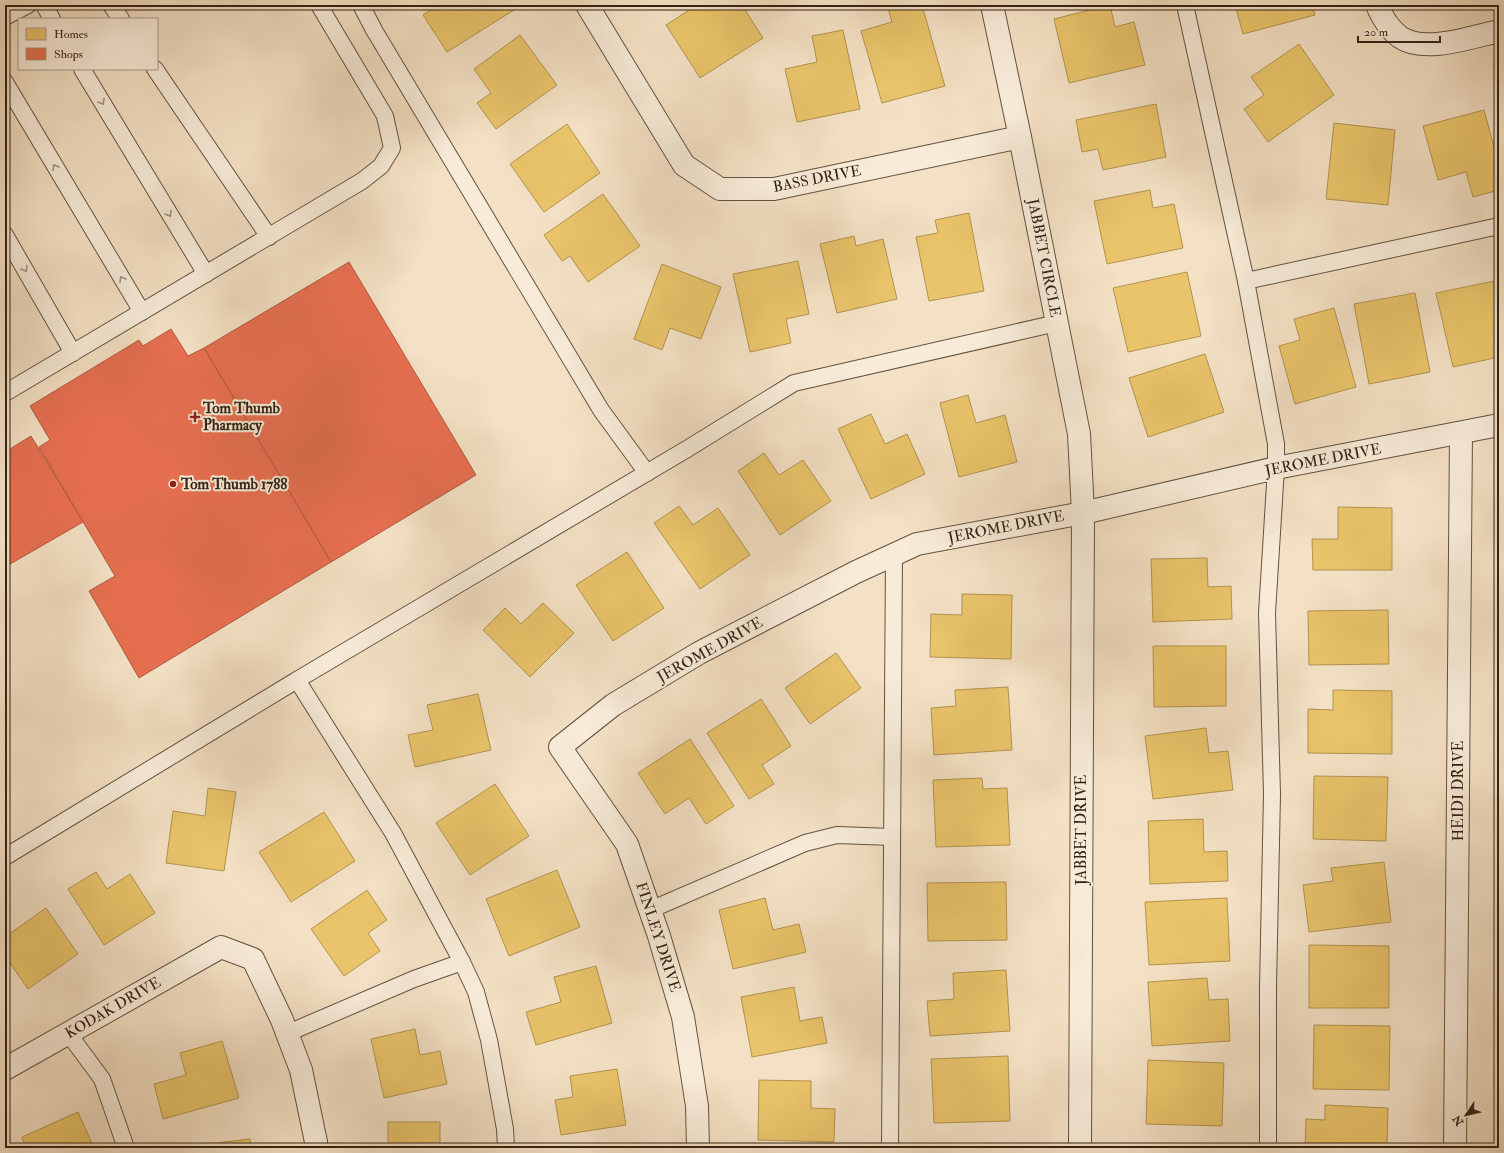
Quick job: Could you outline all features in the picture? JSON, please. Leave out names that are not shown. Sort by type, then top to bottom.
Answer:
[{"type":"street","name":"BASS DRIVE","points":[[588,5],[684,164],[720,189],[774,189],[1020,137]]},
{"type":"street","name":"JABBET CIRCLE","points":[[992,5],[1020,137],[1079,434],[1083,513]]},
{"type":"street","points":[[1377,5],[1384,20],[1401,37],[1419,45],[1445,43],[1499,31]]},
{"type":"street","name":"JEROME DRIVE","points":[[560,747],[612,705],[699,653],[856,572],[917,544],[1083,513],[1276,468],[1499,425]]},
{"type":"street","name":"HEIDI DRIVE","points":[[1455,1148],[1461,433]]},
{"type":"street","name":"JABBET DRIVE","points":[[1080,1148],[1083,513]]},
{"type":"street","name":"FINLEY DRIVE","points":[[560,747],[627,844],[650,910],[683,1017],[697,1106],[698,1148]]},
{"type":"street","name":"KODAK DRIVE","points":[[5,1069],[221,947],[253,958],[288,1033]]},
{"type":"street","points":[[288,1033],[301,1070],[316,1148]]},
{"type":"lane","points":[[5,17],[28,5]]},
{"type":"lane","points":[[44,5],[51,18]]},
{"type":"lane","points":[[111,5],[119,18]]},
{"type":"lane","points":[[5,392],[269,237],[362,181],[381,166],[392,148],[385,116],[319,5]]},
{"type":"lane","points":[[361,5],[601,410],[647,473]]},
{"type":"lane","points":[[1185,5],[1246,281],[1276,444],[1276,468],[1267,613],[1272,794],[1268,987],[1268,1148]]},
{"type":"lane","points":[[83,70],[206,274]]},
{"type":"lane","points":[[156,70],[269,237]]},
{"type":"lane","points":[[5,82],[142,312]]},
{"type":"lane","points":[[1246,281],[1499,226]]},
{"type":"lane","points":[[5,235],[73,353]]},
{"type":"lane","points":[[5,857],[297,680],[647,473],[794,382],[1057,322]]},
{"type":"lane","points":[[890,1148],[894,555]]},
{"type":"lane","points":[[297,680],[394,833],[462,962],[476,992],[489,1040],[505,1129],[506,1148]]},
{"type":"lane","points":[[650,910],[805,842],[837,835],[892,837]]},
{"type":"lane","points":[[288,1033],[414,979],[462,962]]},
{"type":"lane","points":[[68,1033],[102,1080],[126,1148]]},
{"type":"building: Homes","points":[[438,5],[511,5],[514,10],[447,52],[423,15]]},
{"type":"building: Homes","points":[[697,5],[742,5],[763,38],[700,78],[666,25]]},
{"type":"building: Homes","points":[[887,5],[922,5],[945,86],[882,103],[861,31],[892,22]]},
{"type":"building: Homes","points":[[1110,5],[1115,27],[1134,22],[1145,65],[1069,83],[1054,19]]},
{"type":"building: Homes","points":[[1235,5],[1312,5],[1315,15],[1243,34]]},
{"type":"building: Homes","points":[[843,30],[860,109],[797,122],[785,69],[817,62],[812,36]]},
{"type":"building: Homes","points":[[520,35],[557,85],[496,129],[477,103],[491,93],[474,69]]},
{"type":"building: Homes","points":[[1299,44],[1334,95],[1268,142],[1244,109],[1264,95],[1251,77]]},
{"type":"building: Homes","points":[[1156,104],[1166,157],[1103,170],[1098,149],[1082,152],[1076,120]]},
{"type":"building: Homes","points":[[1484,110],[1499,165],[1499,190],[1473,197],[1466,172],[1438,180],[1423,126]]},
{"type":"building: Homes","points":[[1334,123],[1395,130],[1388,205],[1326,199]]},
{"type":"building: Homes","points":[[567,124],[600,173],[544,212],[510,164]]},
{"type":"building: Homes","points":[[1150,190],[1153,208],[1174,204],[1183,248],[1107,264],[1094,201]]},
{"type":"building: Homes","points":[[603,194],[640,246],[588,282],[570,256],[562,261],[544,235]]},
{"type":"building: Homes","points":[[969,213],[984,291],[929,301],[916,237],[938,233],[935,220]]},
{"type":"building: Homes","points":[[854,236],[856,246],[883,239],[897,299],[837,313],[820,244]]},
{"type":"building: Homes","points":[[798,261],[809,314],[786,319],[791,343],[750,352],[733,274]]},
{"type":"building: Homes","points":[[662,264],[721,287],[701,339],[670,328],[662,350],[634,339]]},
{"type":"building: Homes","points":[[1187,272],[1201,336],[1128,352],[1113,288]]},
{"type":"building: Homes","points":[[1499,280],[1499,357],[1453,367],[1436,293]]},
{"type":"building: Homes","points":[[1415,293],[1430,372],[1369,384],[1354,304]]},
{"type":"building: Homes","points":[[1334,308],[1356,387],[1295,404],[1279,346],[1300,340],[1294,319]]},
{"type":"building: Homes","points":[[1205,354],[1224,412],[1148,437],[1129,378]]},
{"type":"building: Homes","points":[[968,395],[976,423],[1005,415],[1017,462],[959,477],[940,403]]},
{"type":"building: Homes","points":[[871,414],[885,444],[907,434],[925,474],[871,499],[838,429]]},
{"type":"building: Homes","points":[[764,453],[779,475],[803,460],[831,501],[780,535],[738,471]]},
{"type":"building: Homes","points":[[679,506],[693,525],[718,508],[750,555],[700,589],[654,523]]},
{"type":"building: Homes","points":[[1338,507],[1392,508],[1392,570],[1313,570],[1312,539],[1338,539]]},
{"type":"building: Homes","points":[[627,552],[664,608],[613,641],[576,585]]},
{"type":"building: Homes","points":[[1207,558],[1208,587],[1231,586],[1232,619],[1153,622],[1151,559]]},
{"type":"building: Homes","points":[[962,594],[1012,595],[1011,659],[930,657],[931,614],[962,615]]},
{"type":"building: Homes","points":[[543,603],[574,633],[530,677],[483,630],[505,608],[521,624]]},
{"type":"building: Homes","points":[[1388,610],[1389,664],[1309,665],[1308,611]]},
{"type":"building: Homes","points":[[1153,646],[1226,646],[1226,706],[1154,707]]},
{"type":"building: Homes","points":[[836,653],[861,688],[810,724],[785,688]]},
{"type":"building: Homes","points":[[1008,687],[1012,750],[934,755],[931,708],[956,706],[955,690]]},
{"type":"building: Homes","points":[[1333,690],[1392,691],[1392,754],[1308,753],[1308,709],[1333,710]]},
{"type":"building: Homes","points":[[478,694],[491,750],[415,767],[408,735],[433,730],[427,705]]},
{"type":"building: Homes","points":[[761,699],[791,746],[762,765],[774,784],[749,799],[707,733]]},
{"type":"building: Homes","points":[[1206,728],[1209,753],[1228,751],[1233,790],[1153,799],[1145,736]]},
{"type":"building: Homes","points":[[690,739],[734,806],[706,824],[689,798],[665,814],[638,773]]},
{"type":"building: Homes","points":[[1314,776],[1388,777],[1386,841],[1313,839]]},
{"type":"building: Homes","points":[[982,778],[983,789],[1007,788],[1010,845],[936,847],[933,780]]},
{"type":"building: Homes","points":[[495,784],[529,836],[470,875],[436,823]]},
{"type":"building: Homes","points":[[208,788],[236,792],[224,871],[166,863],[173,811],[205,816]]},
{"type":"building: Homes","points":[[324,812],[355,861],[291,902],[259,852]]},
{"type":"building: Homes","points":[[1203,819],[1204,852],[1227,851],[1228,881],[1150,884],[1148,821]]},
{"type":"building: Homes","points":[[1384,862],[1391,922],[1309,932],[1303,885],[1333,881],[1331,868]]},
{"type":"building: Homes","points":[[557,870],[580,927],[509,956],[486,899]]},
{"type":"building: Homes","points":[[96,872],[107,889],[130,874],[155,913],[104,945],[68,889]]},
{"type":"building: Homes","points":[[1006,882],[1007,940],[928,941],[927,883]]},
{"type":"building: Homes","points":[[367,890],[387,920],[368,933],[380,951],[344,976],[311,929]]},
{"type":"building: Homes","points":[[765,898],[773,930],[799,924],[806,952],[733,969],[719,910]]},
{"type":"building: Homes","points":[[1227,898],[1230,961],[1149,965],[1145,902]]},
{"type":"building: Homes","points":[[46,908],[78,954],[28,989],[5,956],[5,937]]},
{"type":"building: Homes","points":[[1309,945],[1389,946],[1389,1008],[1309,1008]]},
{"type":"building: Homes","points":[[596,966],[612,1023],[536,1045],[526,1012],[561,1002],[554,977]]},
{"type":"building: Homes","points":[[1006,970],[1010,1031],[930,1036],[927,1001],[954,999],[953,973]]},
{"type":"building: Homes","points":[[1207,978],[1209,1000],[1228,999],[1230,1041],[1152,1046],[1148,982]]},
{"type":"building: Homes","points":[[794,987],[800,1021],[822,1017],[827,1043],[752,1057],[741,997]]},
{"type":"building: Homes","points":[[1314,1025],[1390,1026],[1389,1090],[1313,1089]]},
{"type":"building: Homes","points":[[415,1029],[420,1055],[440,1051],[447,1084],[384,1098],[371,1039]]},
{"type":"building: Homes","points":[[222,1041],[239,1098],[163,1119],[154,1084],[186,1075],[180,1053]]},
{"type":"building: Homes","points":[[1008,1056],[1010,1121],[934,1123],[931,1059]]},
{"type":"building: Homes","points":[[1148,1060],[1224,1063],[1222,1126],[1146,1124]]},
{"type":"building: Homes","points":[[617,1069],[626,1125],[561,1135],[555,1100],[573,1097],[570,1076]]},
{"type":"building: Homes","points":[[759,1080],[811,1081],[811,1108],[835,1109],[834,1142],[758,1140]]},
{"type":"building: Homes","points":[[1325,1105],[1388,1108],[1387,1148],[1305,1148],[1306,1119],[1325,1120]]},
{"type":"building: Homes","points":[[78,1112],[94,1148],[26,1148],[22,1137]]},
{"type":"building: Homes","points":[[388,1122],[440,1122],[440,1148],[388,1148]]},
{"type":"building: Homes","points":[[250,1139],[251,1148],[182,1148],[182,1147]]},
{"type":"building: Shops","points":[[349,262],[476,475],[331,562],[204,348]]},
{"type":"building: Shops","name":"Tom Thumb 1788","points":[[171,329],[188,356],[204,348],[331,562],[139,678],[89,591],[115,576],[39,447],[50,440],[30,406],[139,340],[143,346]]},
{"type":"building: Shops","points":[[31,436],[83,522],[5,567],[5,452]]},
{"type":"place","name":"Tom Thumb Pharmacy","points":[[195,417]]},
{"type":"place","name":"Tom Thumb 1788","points":[[173,484]]}]
